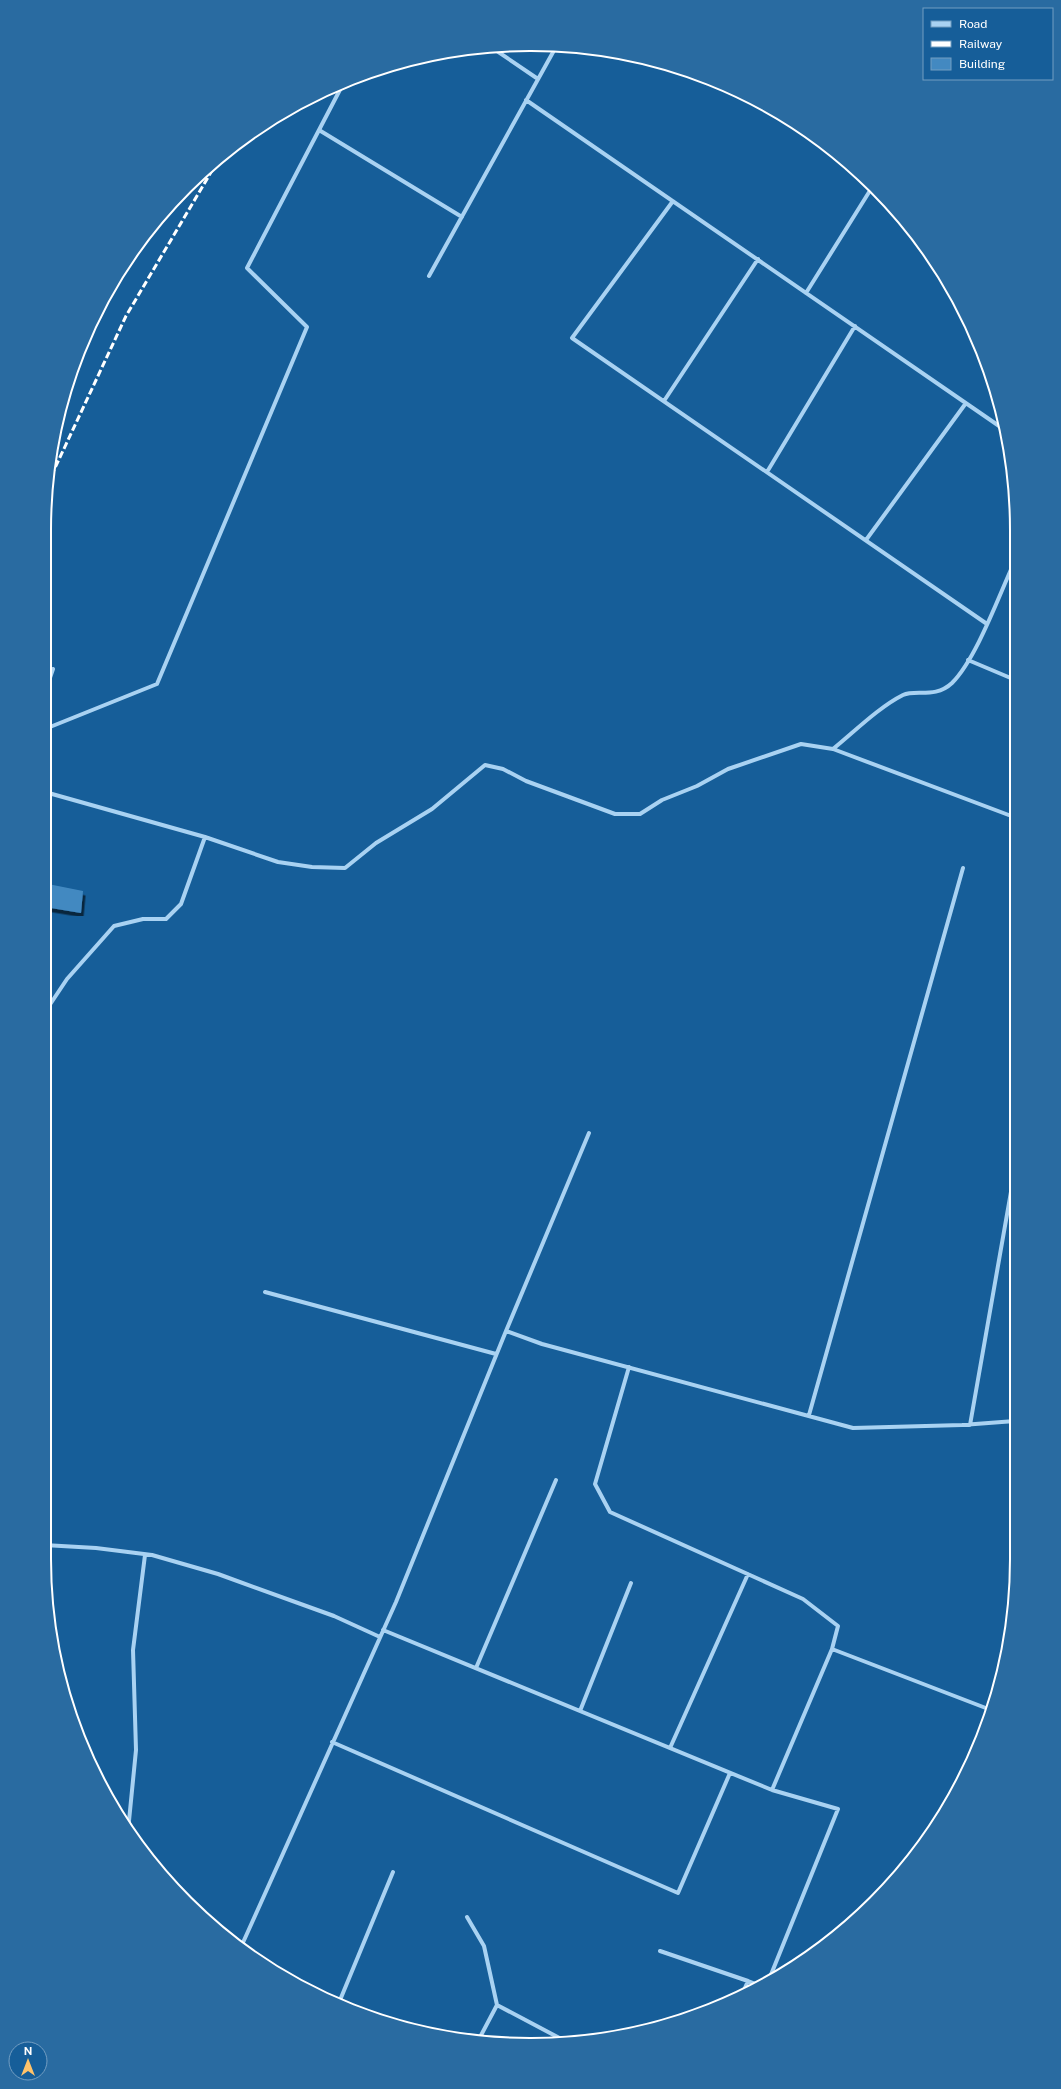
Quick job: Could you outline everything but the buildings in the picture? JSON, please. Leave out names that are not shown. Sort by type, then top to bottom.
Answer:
[{"type":"street","points":[[498,52],[538,79]]},
{"type":"street","points":[[429,276],[553,52]]},
{"type":"street","points":[[51,728],[157,684],[307,327],[247,268],[340,90]]},
{"type":"street","points":[[526,100],[998,426]]},
{"type":"street","points":[[319,130],[462,218]]},
{"type":"street","points":[[806,293],[870,191]]},
{"type":"street","points":[[674,201],[572,338],[987,624]]},
{"type":"street","points":[[664,401],[758,259]]},
{"type":"street","points":[[767,472],[855,326]]},
{"type":"street","points":[[866,540],[966,403]]},
{"type":"street","points":[[833,749],[904,694],[932,694],[950,684],[962,671],[968,660],[987,624],[1010,572]]},
{"type":"street","points":[[968,660],[1010,678]]},
{"type":"street","points":[[51,675],[53,669]]},
{"type":"street","points":[[51,794],[205,837],[278,862],[312,867],[345,868],[376,843],[432,809],[484,765],[503,769],[526,781],[615,814],[640,814],[662,800],[697,786],[728,769],[802,744],[833,749],[1010,815]]},
{"type":"street","points":[[51,1002],[67,979],[114,926],[143,919],[166,919],[181,904],[205,837]]},
{"type":"street","points":[[809,1415],[963,868]]},
{"type":"street","points":[[243,1942],[383,1630],[496,1354],[589,1133]]},
{"type":"street","points":[[970,1424],[1010,1197]]},
{"type":"street","points":[[265,1292],[496,1354]]},
{"type":"street","points":[[506,1331],[542,1344],[853,1428],[1010,1421]]},
{"type":"street","points":[[629,1367],[595,1484],[610,1512],[803,1599],[838,1626],[832,1649],[772,1790]]},
{"type":"street","points":[[476,1668],[556,1480]]},
{"type":"street","points":[[51,1545],[96,1548],[145,1555],[218,1574],[334,1616],[380,1637]]},
{"type":"street","points":[[129,1820],[136,1750],[133,1650],[145,1555]]},
{"type":"street","points":[[670,1748],[748,1574]]},
{"type":"street","points":[[580,1711],[631,1582]]},
{"type":"street","points":[[383,1630],[772,1790],[838,1809],[772,1973]]},
{"type":"street","points":[[832,1649],[986,1708]]},
{"type":"street","points":[[332,1742],[678,1893],[730,1773]]},
{"type":"street","points":[[340,1999],[393,1872]]},
{"type":"street","points":[[467,1917],[484,1946],[497,2005],[481,2035]]},
{"type":"street","points":[[660,1951],[753,1984]]},
{"type":"street","points":[[745,1988],[748,1982]]},
{"type":"street","points":[[497,2005],[558,2037]]},
{"type":"railway","points":[[55,468],[126,316],[210,173]]}]
